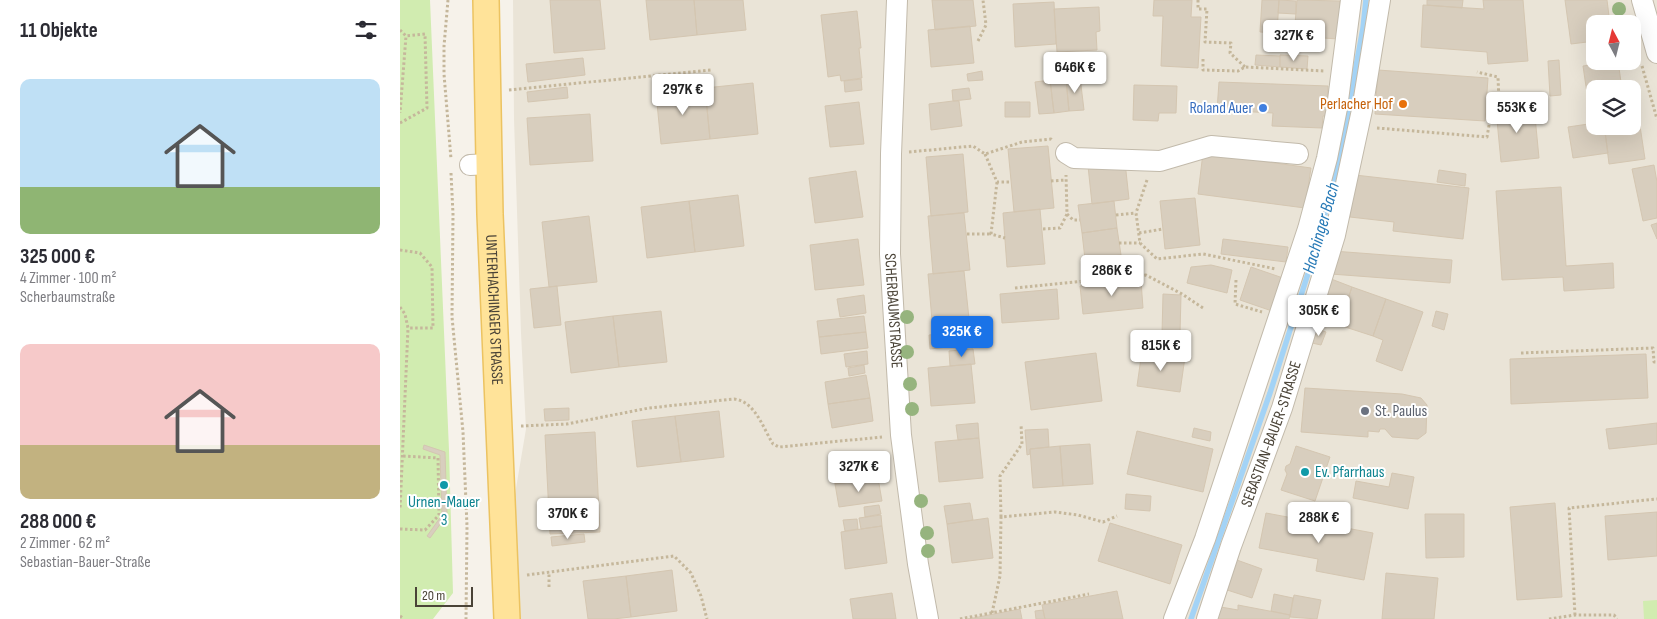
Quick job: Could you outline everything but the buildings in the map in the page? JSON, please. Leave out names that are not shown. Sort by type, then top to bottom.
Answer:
[{"type":"main road","name":"UNTERHACHINGER STRASSE","points":[[486,0],[480,165],[498,428],[507,619]]},
{"type":"street","name":"SCHERBAUMSTRASSE","points":[[897,0],[891,154],[890,254],[900,436],[918,564],[928,619]]},
{"type":"street","name":"SEBASTIAN-BAUER-STRASSE","points":[[1174,619],[1218,543],[1282,408],[1321,232],[1327,158],[1342,72],[1351,0]]},
{"type":"street","name":"SEBASTIAN-BAUER-STRASSE","points":[[1207,619],[1218,543],[1279,318],[1321,232],[1359,126],[1380,0]]},
{"type":"street","points":[[1642,0],[1649,57]]},
{"type":"street","points":[[1066,153],[1074,158],[1160,161],[1211,146],[1298,154]]},
{"type":"path","points":[[448,0],[444,46],[444,74],[453,214],[452,317],[463,432],[467,526],[466,619]]},
{"type":"path","points":[[978,41],[986,25],[983,0]]},
{"type":"path","points":[[1198,0],[1198,9],[1207,9],[1205,42],[1231,43],[1230,53],[1245,67]]},
{"type":"path","points":[[400,30],[406,36],[400,113]]},
{"type":"path","points":[[400,123],[427,108],[425,34],[406,36]]},
{"type":"path","points":[[1649,57],[1657,119]]},
{"type":"path","points":[[1203,59],[1203,70],[1238,71],[1245,67],[1342,72]]},
{"type":"path","points":[[508,90],[711,70]]},
{"type":"path","points":[[1477,72],[1498,77],[1499,101]]},
{"type":"path","points":[[1359,126],[1487,137],[1492,108],[1499,101],[1544,102],[1546,113]]},
{"type":"path","points":[[985,154],[1022,142],[1051,139],[1066,153],[1068,162],[1066,180],[1067,214],[1060,228],[1043,229]]},
{"type":"path","points":[[910,144],[911,152],[973,146],[985,154],[997,182],[991,234]]},
{"type":"path","points":[[1160,161],[1148,175],[1136,213],[1140,243],[1157,258],[1203,254],[1283,271]]},
{"type":"path","points":[[1051,181],[1066,180]]},
{"type":"path","points":[[997,182],[1011,182]]},
{"type":"path","points":[[1116,215],[1136,213]]},
{"type":"path","points":[[1067,214],[1073,220],[1080,220]]},
{"type":"path","points":[[1138,233],[1163,229]]},
{"type":"path","points":[[966,234],[991,234],[1005,238]]},
{"type":"path","points":[[1119,243],[1140,243]]},
{"type":"path","points":[[400,250],[420,253],[432,267],[433,328],[408,328]]},
{"type":"path","points":[[1015,288],[1146,275],[1182,294],[1203,308]]},
{"type":"path","points":[[1236,280],[1235,304],[1279,318]]},
{"type":"path","points":[[400,307],[405,314],[408,328],[400,510]]},
{"type":"path","points":[[1521,354],[1653,348],[1654,362],[1657,362]]},
{"type":"path","points":[[498,428],[567,424],[649,408],[734,399],[742,400],[748,404],[773,444],[779,448],[900,436]]},
{"type":"path","points":[[992,613],[1000,576],[1000,476],[1022,444],[1021,424]]},
{"type":"path","points":[[400,529],[425,530],[439,515],[438,458],[403,456]]},
{"type":"path","points":[[1575,615],[1569,508],[1657,499]]},
{"type":"path","points":[[1001,517],[1054,512],[1078,515],[1103,522],[1117,516]]},
{"type":"path","points":[[521,576],[674,556],[691,573],[701,596],[707,619]]},
{"type":"path","points":[[549,587],[550,572]]},
{"type":"path","points":[[960,619],[1089,594]]},
{"type":"path","points":[[1549,619],[1575,615],[1614,615],[1617,619]]},
{"type":"path","points":[[400,616],[404,619]]},
{"type":"shaded area","points":[[513,0],[1657,0],[1657,619],[494,619],[526,429],[514,119]]},
{"type":"green space","points":[[400,0],[430,0],[449,450],[453,593],[433,619],[400,619]]},
{"type":"green space","points":[[1657,600],[1657,619],[1644,619],[1643,601]]},
{"type":"waterway","name":"Hachinger Bach","points":[[1191,619],[1270,393],[1312,261],[1338,166],[1363,28],[1366,0]]},
{"type":"place","name":"Perlacher Hof","points":[[1403,104]]},
{"type":"place","name":"Roland Auer","points":[[1263,108]]},
{"type":"place","name":"St. Paulus","points":[[1365,411]]},
{"type":"place","name":"Ev. Pfarrhaus","points":[[1305,472]]},
{"type":"place","name":"Urnen-Mauer 3","points":[[444,485]]}]
